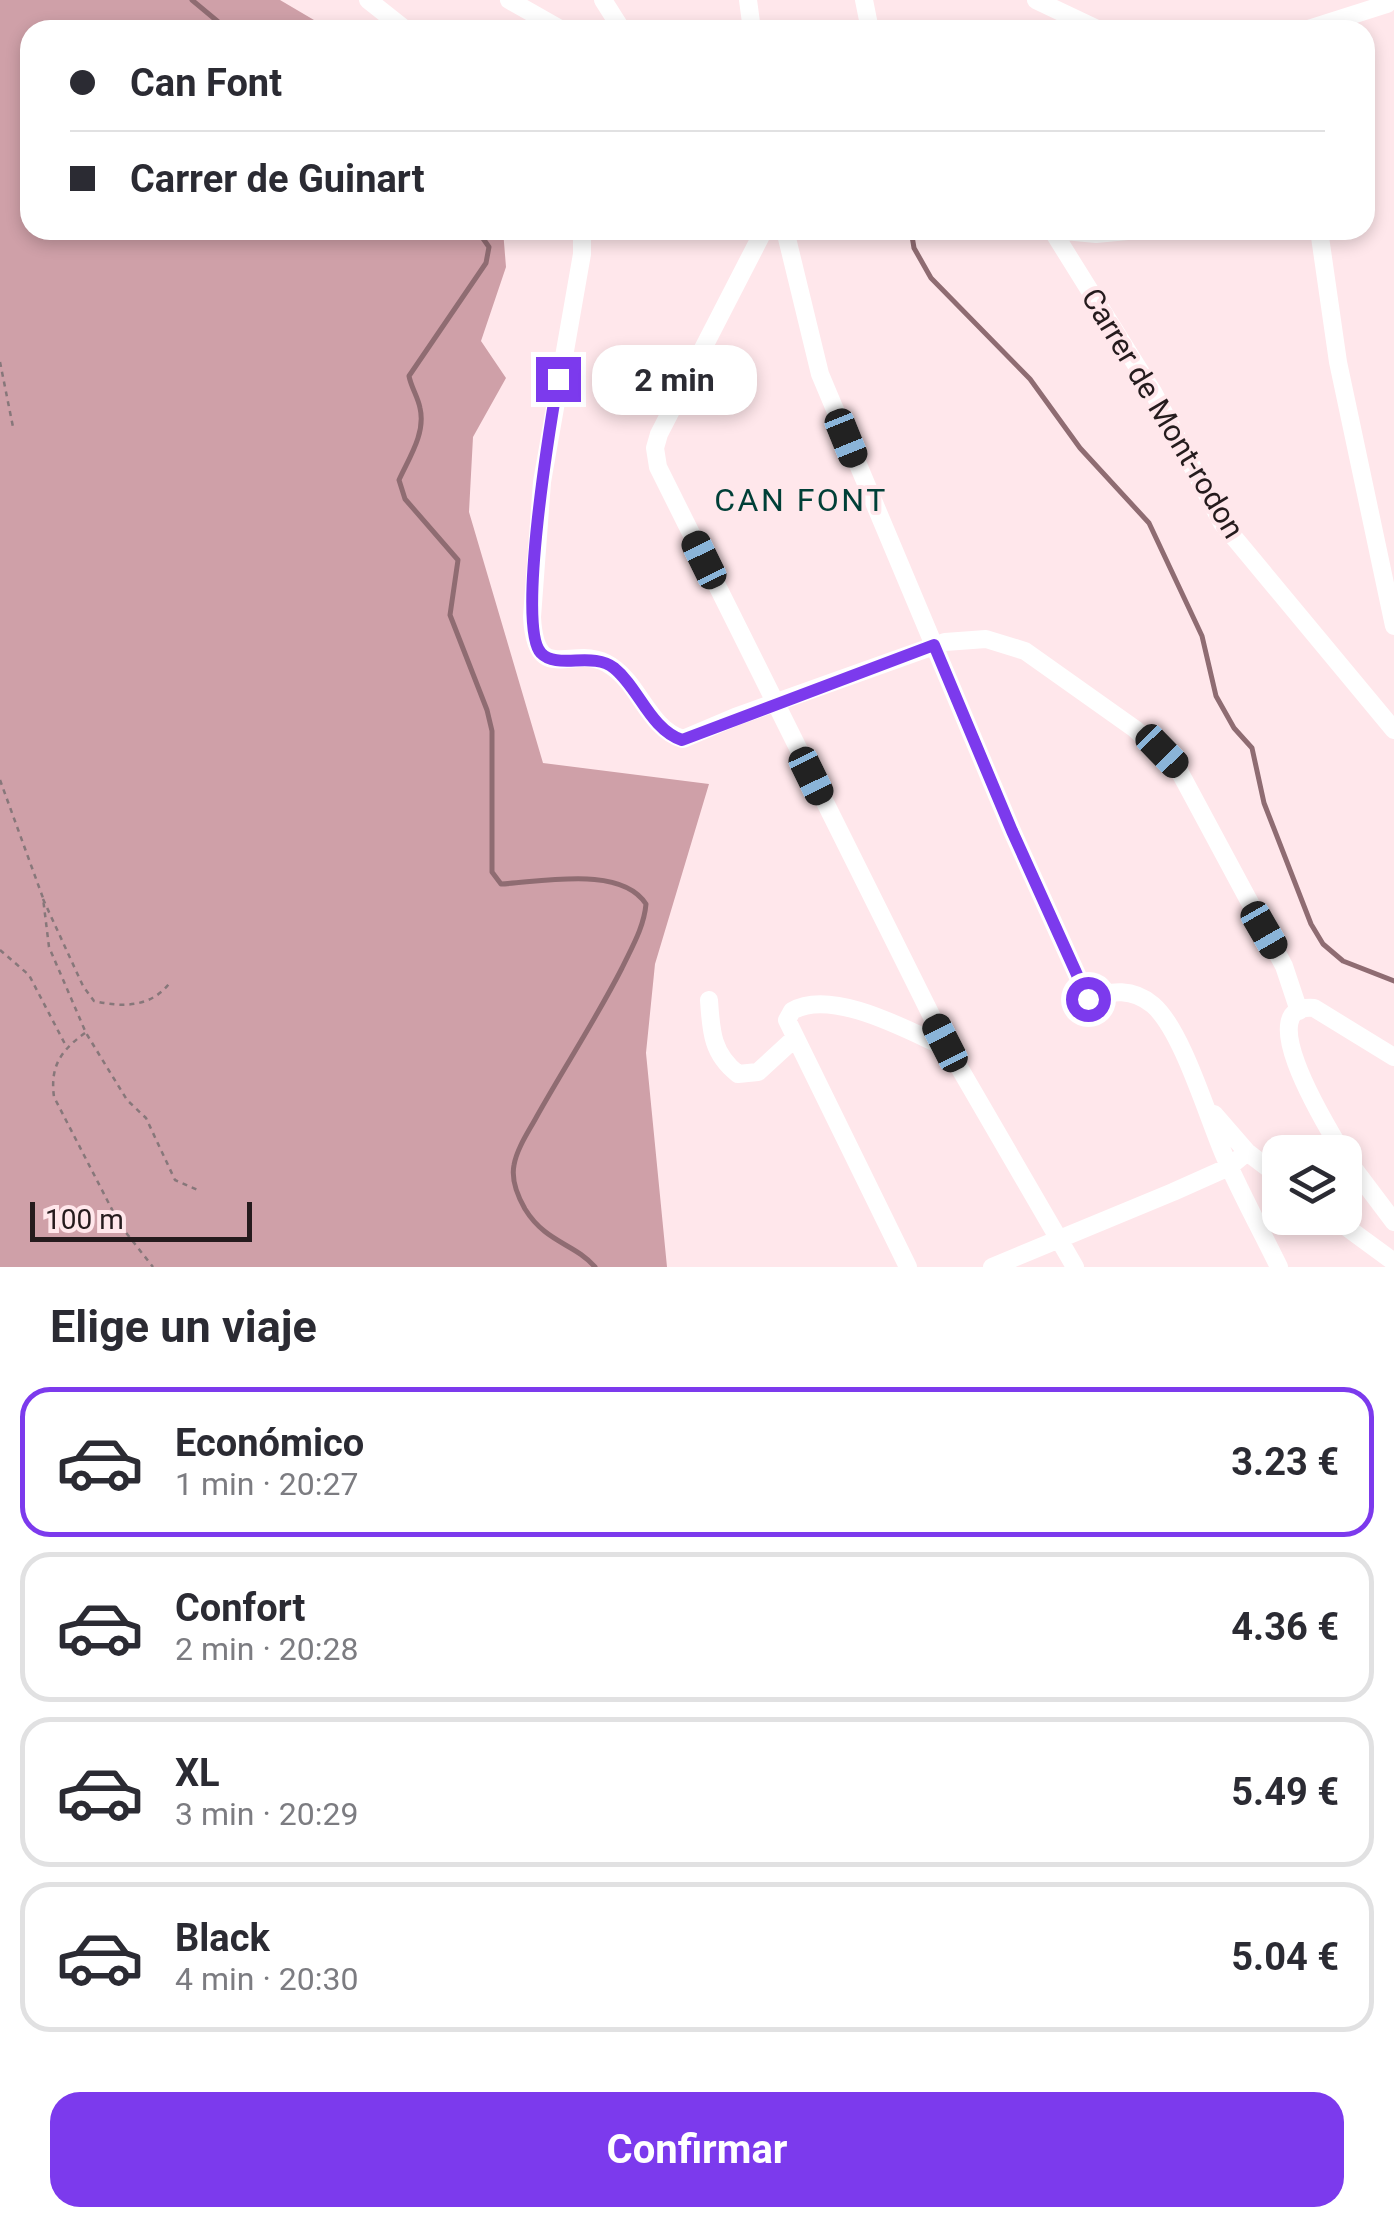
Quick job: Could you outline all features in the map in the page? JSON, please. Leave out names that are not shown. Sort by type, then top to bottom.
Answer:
[{"type":"street","points":[[368,0],[393,20]]},
{"type":"street","points":[[509,0],[544,20]]},
{"type":"street","points":[[1036,0],[1078,20]]},
{"type":"street","points":[[1340,20],[1387,4]]},
{"type":"street","points":[[582,240],[542,482],[532,617],[536,645],[551,660],[600,661],[612,666],[661,726],[682,740],[934,645],[986,639],[1026,651],[1162,751],[1189,786],[1284,966],[1299,1011],[1288,1032],[1293,1055],[1333,1135]]},
{"type":"street","points":[[760,240],[659,434],[656,457],[662,478],[945,1043],[1075,1267]]},
{"type":"street","points":[[786,240],[820,374],[1012,831],[1088,999],[1116,991],[1150,1003],[1169,1026],[1207,1106],[1229,1167],[1279,1267]]},
{"type":"street","name":"Carrer de Mont-rodon","points":[[1059,240],[1153,392],[1222,522],[1394,730]]},
{"type":"street","points":[[1320,240],[1338,362],[1394,626]]},
{"type":"street","points":[[709,1000],[714,1044],[738,1074],[758,1072],[796,1038]]},
{"type":"street","points":[[908,1267],[787,1020],[792,1011],[818,1003],[858,1011],[936,1043],[945,1043]]},
{"type":"street","points":[[1299,1011],[1314,1008],[1394,1057]]},
{"type":"street","points":[[1207,1106],[1262,1164]]},
{"type":"street","points":[[992,1267],[1229,1167],[1247,1152]]},
{"type":"street","points":[[1362,1179],[1394,1222]]},
{"type":"street","points":[[1357,1235],[1394,1262]]},
{"type":"path","points":[[0,362],[13,428]]},
{"type":"path","points":[[0,780],[43,898],[83,986],[94,1001],[151,1001],[162,994],[171,980]]},
{"type":"path","points":[[43,898],[49,948],[86,1032],[127,1100],[146,1118],[175,1180],[198,1190]]},
{"type":"path","points":[[0,950],[29,975],[66,1046]]},
{"type":"path","points":[[86,1032],[66,1046],[56,1060],[52,1078],[54,1098],[120,1226],[152,1267]]},
{"type":"shaded area","points":[[0,0],[280,0],[314,20],[20,20],[20,240],[504,240],[506,267],[481,341],[506,378],[473,437],[469,512],[543,763],[709,784],[655,964],[646,1053],[667,1267],[0,1267]]},
{"type":"waterway","points":[[192,0],[216,20]]},
{"type":"waterway","points":[[484,240],[489,247],[486,263],[409,376],[420,408],[421,427],[399,480],[405,499],[458,560],[450,615],[492,731],[492,872],[501,884],[600,880],[619,884],[646,904],[640,929],[622,968],[524,1140],[514,1165],[517,1193],[533,1220],[595,1267]]},
{"type":"waterway","points":[[913,240],[931,278],[1030,379],[1080,448],[1149,523],[1202,636],[1216,696],[1234,728],[1252,748],[1264,803],[1311,924],[1323,944],[1343,961],[1394,981]]},
{"type":"district","name":"CAN FONT","points":[[801,500]]},
{"type":"route","points":[[558,379],[536,542],[532,617],[539,652],[551,660],[600,661],[612,666],[661,726],[682,740],[934,645],[1088,999]]}]
